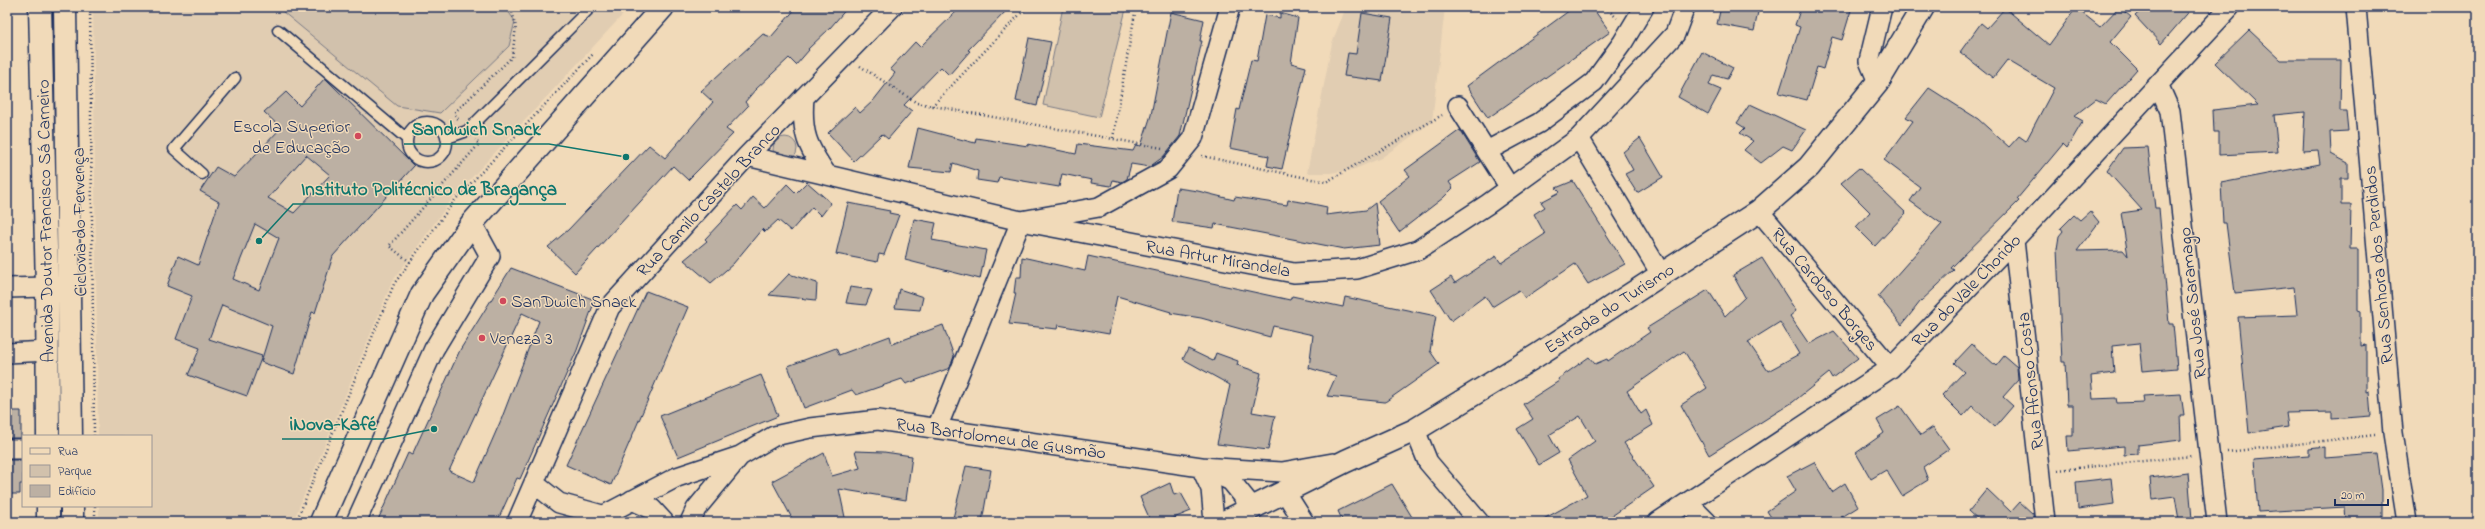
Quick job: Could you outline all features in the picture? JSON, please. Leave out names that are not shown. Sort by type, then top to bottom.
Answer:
[{"type":"main road","name":"Avenida Doutor Francisco Sá Carneiro","points":[[40,7],[47,287],[48,435]]},
{"type":"main road","name":"Avenida Doutor Francisco Sá Carneiro","points":[[65,7],[71,435]]},
{"type":"main road","points":[[321,522],[422,294],[472,223],[663,7]]},
{"type":"main road","name":"Estrada do Turismo","points":[[1224,522],[1346,461],[1415,430],[1536,356],[1759,211],[1809,167],[1878,82],[1923,7]]},
{"type":"main road","points":[[48,507],[48,522]]},
{"type":"main road","points":[[72,507],[72,522]]},
{"type":"street","name":"Rua Camilo Castelo Branco","points":[[517,522],[535,484],[610,307],[747,156],[892,7]]},
{"type":"street","points":[[937,428],[1021,221],[1099,207],[1168,169],[1193,138],[1230,7]]},
{"type":"street","points":[[1487,151],[1539,123],[1594,82],[1623,42],[1644,7]]},
{"type":"street","name":"Rua Artur Mirandela","points":[[747,156],[1021,221],[1294,273],[1357,269],[1418,250],[1510,188],[1579,138],[1675,34],[1685,7]]},
{"type":"street","points":[[1878,82],[1870,61],[1882,7]]},
{"type":"street","name":"Rua do Vale Chorido","points":[[1658,522],[1892,368],[2159,86],[2230,7]]},
{"type":"street","name":"Rua Senhora dos Perdidos","points":[[2356,7],[2393,433],[2407,522]]},
{"type":"street","name":"Rua José Saramago","points":[[2159,86],[2170,111],[2217,522]]},
{"type":"street","points":[[804,97],[802,120],[809,149],[827,175]]},
{"type":"street","points":[[1458,106],[1510,188]]},
{"type":"street","points":[[1579,138],[1661,274]]},
{"type":"street","name":"Rua Cardoso Borges","points":[[1759,211],[1892,368]]},
{"type":"street","points":[[356,522],[434,349],[490,256],[472,223]]},
{"type":"street","name":"Rua Afonso Costa","points":[[2014,240],[2045,522]]},
{"type":"street","points":[[7,288],[47,287]]},
{"type":"street","points":[[7,353],[48,352]]},
{"type":"street","name":"Rua Bartolomeu de Gusmão","points":[[596,518],[677,477],[740,456],[774,436],[810,428],[878,420],[1201,467],[1231,481],[1252,507]]},
{"type":"street","points":[[1415,430],[1428,462],[1479,522]]},
{"type":"street","points":[[7,449],[22,449]]},
{"type":"street","name":"Rua Bartolomeu de Gusmão","points":[[690,522],[696,509],[740,456]]},
{"type":"street","points":[[1201,467],[1282,472],[1346,461]]},
{"type":"street","points":[[1201,467],[1212,489],[1214,522]]},
{"type":"street","points":[[535,484],[559,503],[596,518]]},
{"type":"street","points":[[1285,492],[1304,522]]},
{"type":"street","points":[[632,500],[652,508],[664,522]]},
{"type":"street","points":[[1688,503],[1706,522]]},
{"type":"lane","points":[[446,137],[447,138],[467,131],[591,7]]},
{"type":"lane","points":[[278,30],[407,139],[410,153],[414,158],[428,163],[442,156],[446,150],[446,137],[439,126],[426,122],[413,127],[407,139]]},
{"type":"lane","points":[[202,174],[174,149],[235,78]]},
{"type":"path","name":"Ciclovia do Fervença","points":[[90,7],[94,435]]},
{"type":"path","points":[[932,106],[1027,7]]},
{"type":"path","points":[[1113,138],[1136,7]]},
{"type":"path","points":[[844,56],[917,103],[1113,138],[1326,182],[1458,106]]},
{"type":"path","points":[[389,246],[410,262]]},
{"type":"path","points":[[95,507],[95,522]]},
{"type":"shaded area","points":[[93,7],[630,7],[452,199],[392,282],[293,522],[99,522],[99,507],[152,507],[152,435],[98,435]]},
{"type":"shaded area","points":[[1346,7],[1445,7],[1432,122],[1381,158],[1355,169],[1330,173],[1307,173],[1332,43]]},
{"type":"green space","points":[[51,7],[55,7],[56,51],[52,51]]},
{"type":"green space","points":[[277,7],[505,7],[515,21],[509,46],[440,113],[397,106]]},
{"type":"green space","points":[[1063,7],[1126,9],[1099,117],[1043,105]]},
{"type":"green space","points":[[51,64],[55,65],[61,435],[56,435]]},
{"type":"green space","points":[[785,137],[793,141],[797,149],[793,157],[785,161],[777,157],[773,149],[777,141]]},
{"type":"building","points":[[797,7],[848,7],[830,28],[808,49],[809,50],[796,65],[789,58],[755,90],[745,102],[748,106],[726,129],[733,134],[688,180],[673,166],[575,273],[548,247],[568,230],[649,145],[665,158],[713,102],[701,91],[763,34],[771,37]]},
{"type":"building","points":[[961,7],[1010,7],[968,50],[970,51],[949,75],[941,67],[904,105],[912,111],[888,139],[882,134],[854,161],[828,133],[855,107],[860,113],[873,101],[895,73],[890,69],[915,42],[920,47]]},
{"type":"building","points":[[1574,7],[1592,7],[1610,32],[1488,118],[1467,86]]},
{"type":"building","points":[[1721,7],[1759,7],[1754,31],[1717,24]]},
{"type":"building","points":[[1801,7],[1852,7],[1842,40],[1832,37],[1823,69],[1817,67],[1807,100],[1779,93],[1800,27],[1795,25]]},
{"type":"building","points":[[2119,7],[2131,17],[2110,42],[2137,69],[2106,104],[2096,99],[2074,116],[2083,121],[2067,148],[2063,144],[2017,199],[2019,201],[1951,268],[1954,270],[1920,302],[1902,325],[1878,296],[1942,224],[1910,201],[1920,187],[1884,160],[1913,121],[1906,117],[1929,88],[1978,119],[2009,147],[2019,136],[2026,141],[2054,88],[2007,60],[1993,78],[1960,52],[1981,23],[1987,28],[2005,8],[2049,45],[2076,8],[2100,27]]},
{"type":"building","points":[[2145,7],[2193,7],[2161,44],[2135,16]]},
{"type":"building","points":[[1171,12],[1204,20],[1200,41],[1202,41],[1180,136],[1163,157],[1150,167],[1131,164],[1127,179],[1122,182],[1113,180],[1111,186],[1091,183],[1092,180],[1062,174],[1059,187],[999,177],[997,183],[977,180],[978,171],[953,163],[951,172],[909,168],[918,128],[975,143],[976,138],[1028,146],[1028,144],[1076,154],[1078,144],[1133,151],[1136,145],[1141,146],[1151,115]]},
{"type":"building","points":[[1280,13],[1298,18],[1291,63],[1306,67],[1282,169],[1267,166],[1269,156],[1230,148],[1237,109],[1239,110],[1251,60],[1257,61],[1265,15],[1280,18]]},
{"type":"building","points":[[1362,13],[1392,18],[1382,81],[1344,76],[1348,53],[1356,54]]},
{"type":"building","points":[[2249,30],[2281,60],[2341,60],[2340,111],[2346,111],[2348,131],[2330,132],[2331,154],[2348,163],[2348,178],[2341,178],[2341,205],[2351,205],[2350,249],[2358,249],[2358,310],[2361,311],[2361,346],[2366,345],[2366,392],[2369,391],[2371,416],[2332,419],[2332,412],[2286,413],[2288,427],[2249,433],[2238,317],[2297,315],[2294,287],[2235,293],[2226,223],[2223,223],[2221,183],[2320,164],[2318,150],[2303,151],[2305,112],[2274,115],[2278,152],[2219,155],[2219,132],[2214,132],[2213,110],[2258,105],[2215,63]]},
{"type":"building","points":[[1029,38],[1051,42],[1037,106],[1016,101]]},
{"type":"building","points":[[1702,52],[1733,68],[1727,79],[1713,75],[1709,85],[1721,90],[1708,114],[1678,97]]},
{"type":"building","points":[[325,78],[414,166],[333,256],[315,313],[312,312],[294,374],[261,362],[272,326],[222,305],[209,339],[262,356],[247,396],[188,375],[200,348],[176,339],[192,296],[167,286],[178,256],[198,265],[219,202],[200,191],[216,167],[234,177],[281,128],[264,112],[286,92],[300,106]],"holes":[[[306,155],[330,175],[294,213],[268,198]],[[255,224],[279,238],[259,290],[233,279]]]},
{"type":"building","points":[[1750,104],[1806,130],[1792,150],[1783,146],[1761,163],[1744,150],[1753,141],[1740,133],[1745,128],[1737,123]]},
{"type":"building","points":[[1460,130],[1480,162],[1449,182],[1453,188],[1443,198],[1399,232],[1378,201],[1410,176],[1405,170]]},
{"type":"building","points":[[1640,138],[1663,177],[1637,193],[1625,174],[1633,170],[1623,152]]},
{"type":"building","points":[[2148,147],[2155,208],[2159,208],[2169,324],[2173,324],[2177,368],[2142,371],[2139,343],[2112,346],[2114,373],[2091,376],[2093,399],[2116,398],[2117,403],[2144,402],[2143,396],[2181,394],[2184,415],[2180,415],[2181,440],[2138,445],[2138,454],[2124,455],[2124,446],[2068,451],[2067,436],[2073,436],[2073,405],[2067,405],[2065,362],[2062,362],[2057,249],[2059,236],[2063,231],[2061,228],[2074,215],[2080,220],[2090,211],[2099,222],[2077,251],[2123,250],[2128,256],[2121,213],[2142,210],[2107,171],[2123,148]]},
{"type":"building","points":[[1859,168],[1906,213],[1875,246],[1856,227],[1870,212],[1841,183]]},
{"type":"building","points":[[1573,181],[1625,264],[1588,284],[1575,264],[1525,298],[1519,290],[1492,307],[1485,296],[1451,321],[1431,290],[1451,277],[1455,283],[1496,256],[1501,263],[1545,234],[1534,214],[1545,207],[1541,202],[1560,192],[1556,188]]},
{"type":"building","points":[[807,182],[831,203],[821,216],[812,207],[791,231],[778,220],[765,232],[762,229],[733,264],[711,283],[684,260],[707,241],[705,239],[737,205],[742,210],[753,197],[765,208],[787,184],[796,193]]},
{"type":"building","points":[[1177,188],[1198,191],[1234,200],[1235,197],[1287,205],[1288,200],[1308,203],[1327,207],[1326,215],[1366,210],[1375,203],[1380,245],[1344,249],[1215,224],[1214,228],[1172,222]]},
{"type":"building","points":[[848,203],[890,211],[889,213],[899,215],[884,255],[879,254],[877,262],[836,254]]},
{"type":"building","points":[[914,219],[936,223],[932,240],[986,250],[980,279],[905,260]]},
{"type":"building","points":[[1088,256],[1290,300],[1292,296],[1343,307],[1345,297],[1436,316],[1430,351],[1439,364],[1385,402],[1327,396],[1336,376],[1309,368],[1313,335],[1273,326],[1270,337],[1201,318],[1170,313],[1171,312],[1117,296],[1109,334],[1058,325],[1057,329],[1009,324],[1016,293],[1014,293],[1016,277],[1021,277],[1022,257],[1085,271]]},
{"type":"building","points":[[1762,258],[1796,311],[1790,316],[1809,344],[1834,331],[1858,358],[1832,378],[1829,373],[1793,402],[1709,455],[1681,405],[1707,388],[1684,351],[1627,391],[1641,414],[1646,410],[1653,425],[1624,443],[1654,487],[1603,522],[1538,522],[1587,495],[1568,460],[1595,441],[1580,416],[1549,435],[1559,453],[1539,465],[1517,429],[1533,419],[1523,404],[1559,381],[1558,379],[1589,357],[1595,364],[1607,359],[1608,361],[1650,332],[1647,328],[1708,290],[1725,316],[1745,297],[1733,275]],"holes":[[[1780,322],[1799,354],[1768,371],[1748,342]]]},
{"type":"building","points":[[511,268],[595,300],[577,350],[520,479],[517,478],[497,522],[377,522],[408,453],[412,455],[460,350]],"holes":[[[522,313],[539,321],[501,420],[474,482],[449,471]]]},
{"type":"building","points":[[789,274],[817,283],[816,300],[769,295]]},
{"type":"building","points":[[850,287],[872,290],[866,305],[846,303]]},
{"type":"building","points":[[899,289],[923,297],[920,310],[895,308]]},
{"type":"building","points":[[646,291],[688,307],[611,485],[566,465]]},
{"type":"building","points":[[943,325],[954,356],[950,368],[906,384],[902,379],[856,395],[852,390],[804,408],[788,366],[836,348],[839,355],[890,336],[892,344]]},
{"type":"building","points":[[1972,344],[1996,366],[2004,356],[2017,367],[2018,380],[2003,397],[2013,406],[1995,427],[1972,406],[1963,416],[1942,395],[1964,372],[1954,363]]},
{"type":"building","points":[[1188,349],[1213,361],[1216,353],[1238,361],[1237,365],[1261,373],[1252,412],[1275,416],[1268,450],[1217,444],[1230,385],[1183,359]]},
{"type":"building","points":[[761,375],[778,416],[678,457],[660,416]]},
{"type":"building","points":[[1900,406],[1921,435],[1933,427],[1949,449],[1923,467],[1928,480],[1902,496],[1886,470],[1871,479],[1856,453],[1884,433],[1877,420]]},
{"type":"building","points":[[7,411],[21,411],[21,438],[7,438]]},
{"type":"building","points":[[2325,447],[2325,458],[2377,454],[2382,490],[2382,522],[2346,522],[2345,507],[2258,512],[2254,459],[2309,455],[2309,449]]},
{"type":"building","points":[[855,451],[884,452],[912,456],[906,500],[839,489],[846,522],[794,522],[772,481],[824,453],[832,476],[860,468]]},
{"type":"building","points":[[7,460],[22,460],[22,484],[20,484],[20,494],[7,494]]},
{"type":"building","points":[[1814,462],[1832,492],[1845,483],[1858,507],[1834,522],[1774,522],[1767,511],[1796,491],[1787,476]]},
{"type":"building","points":[[966,466],[991,470],[982,522],[952,522]]},
{"type":"building","points":[[2188,473],[2192,519],[2179,520],[2175,497],[2152,500],[2150,478]]},
{"type":"building","points":[[2111,478],[2114,504],[2078,509],[2076,482]]},
{"type":"building","points":[[1170,483],[1174,495],[1181,493],[1191,511],[1164,522],[1151,522],[1140,497]]},
{"type":"building","points":[[1392,484],[1415,522],[1343,522],[1338,511]]},
{"type":"building","points":[[1987,489],[2011,512],[2020,502],[2033,514],[2034,522],[1981,522],[1969,511]]},
{"type":"place","name":"Escola Superior de Educação","points":[[358,136]]},
{"type":"place","name":"Sandwich Snack","points":[[626,157]]},
{"type":"place","name":"Instituto Politécnico de Bragança","points":[[259,241]]},
{"type":"place","name":"SanDwich Snack","points":[[503,301]]},
{"type":"place","name":"Veneza 3","points":[[482,338]]},
{"type":"place","name":"iNova-Kafé","points":[[434,429]]}]
